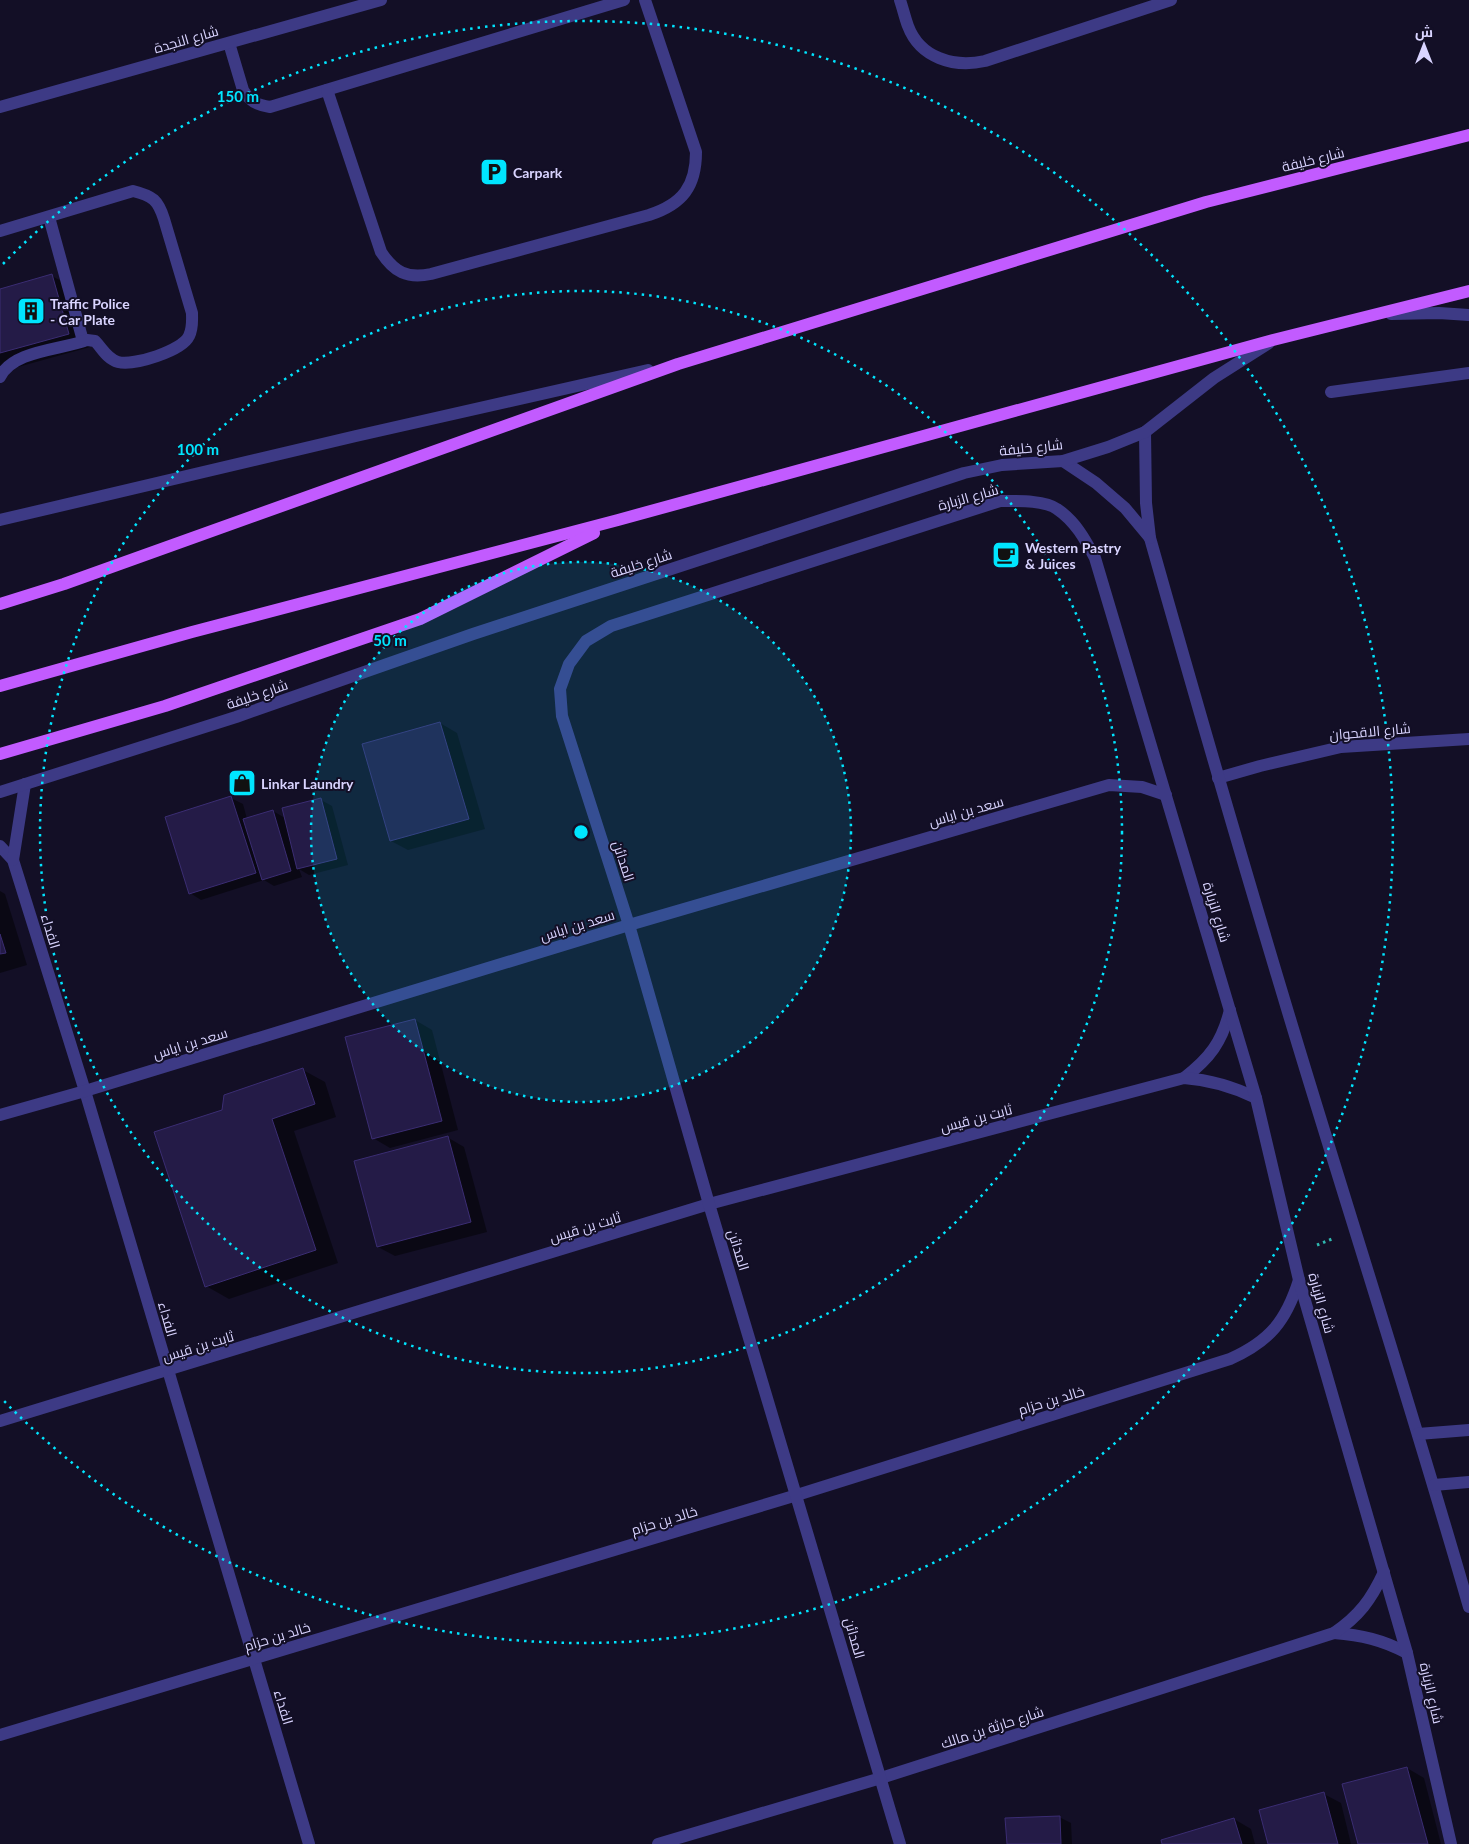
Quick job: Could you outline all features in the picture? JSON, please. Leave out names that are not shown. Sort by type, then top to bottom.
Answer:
[{"type":"main road","name":"شارع خليفة","points":[[0,604],[64,584],[678,364],[1206,202],[1469,135]]},
{"type":"main road","name":"شارع خليفة","points":[[0,686],[192,632],[618,520],[1273,340],[1469,291]]},
{"type":"main road","points":[[0,754],[165,706],[420,619],[618,520]]},
{"type":"street","name":"شارع النجدة","points":[[0,107],[381,0]]},
{"type":"street","points":[[229,42],[243,90],[247,97],[253,102],[270,107],[624,0]]},
{"type":"street","points":[[327,90],[380,252],[388,263],[408,275],[431,274],[649,215],[673,204],[683,195],[691,184],[696,168],[696,152],[645,0]]},
{"type":"street","points":[[900,0],[908,28],[918,42],[930,53],[946,61],[958,64],[972,64],[985,61],[1171,0]]},
{"type":"street","points":[[0,232],[134,191],[148,195],[159,205],[192,313],[192,325],[188,337],[180,346],[139,360],[128,363],[117,362],[107,356],[95,341],[87,340],[18,359],[6,368],[0,377]]},
{"type":"street","points":[[49,217],[83,341]]},
{"type":"street","points":[[1364,317],[1410,313],[1469,315]]},
{"type":"street","name":"شارع خليفة","points":[[0,792],[236,717],[473,634],[964,473],[1002,465],[1063,460],[1108,447],[1145,432],[1214,378],[1273,340]]},
{"type":"street","name":"شارع خليفة","points":[[0,520],[346,438],[678,364]]},
{"type":"street","points":[[1331,392],[1469,373]]},
{"type":"street","points":[[1145,432],[1146,503],[1150,538],[1218,778],[1434,1485],[1469,1607]]},
{"type":"street","points":[[1063,460],[1096,483],[1124,508],[1150,538]]},
{"type":"street","name":"شارع الزبارة","points":[[569,664],[586,641],[611,626],[1000,501],[1029,501],[1056,508],[1083,534],[1095,558],[1256,1098],[1299,1280],[1407,1653],[1451,1844]]},
{"type":"street","name":"المدائن","points":[[569,664],[560,689],[562,716],[629,925],[709,1204],[798,1495],[900,1844]]},
{"type":"street","name":"شارع الاقحوان","points":[[1218,778],[1341,747],[1469,739]]},
{"type":"street","name":"الفداء","points":[[13,860],[25,784]]},
{"type":"street","name":"سعد بن اياس","points":[[0,1115],[85,1091],[629,925],[1109,785],[1142,787],[1166,795]]},
{"type":"street","name":"الفداء","points":[[0,846],[13,860],[85,1091],[309,1844]]},
{"type":"street","points":[[1184,1078],[1201,1065],[1215,1048],[1225,1030],[1230,1009]]},
{"type":"street","points":[[1184,1078],[1221,1083],[1239,1089],[1256,1098]]},
{"type":"street","name":"ثابت بن قيس","points":[[0,1421],[709,1204],[1184,1078]]},
{"type":"street","name":"خالد بن حزام","points":[[0,1735],[798,1495],[1230,1359],[1250,1350],[1273,1332],[1293,1301],[1299,1280]]},
{"type":"street","points":[[1418,1434],[1469,1430]]},
{"type":"street","points":[[1434,1485],[1469,1482]]},
{"type":"street","name":"شارع حارثة بن مالك","points":[[658,1844],[881,1778],[1334,1633],[1350,1622],[1365,1607],[1376,1590],[1384,1572]]},
{"type":"street","name":"شارع حارثة بن مالك","points":[[1334,1633],[1372,1638],[1390,1644],[1407,1653]]},
{"type":"path","points":[[1293,1254],[1355,1231]]},
{"type":"building","name":"Traffic Police - Car Plate","points":[[52,274],[69,334],[0,353],[0,289]]},
{"type":"building","points":[[440,722],[469,819],[390,841],[362,744]]},
{"type":"building","points":[[231,796],[256,873],[189,894],[165,817]]},
{"type":"building","points":[[321,798],[337,859],[297,869],[282,808]]},
{"type":"building","points":[[273,810],[291,871],[262,880],[243,819]]},
{"type":"building","points":[[0,934],[6,953],[0,954]]},
{"type":"building","points":[[415,1019],[442,1121],[372,1139],[345,1037]]},
{"type":"building","points":[[303,1068],[315,1104],[272,1119],[316,1250],[205,1287],[154,1132],[222,1110],[224,1095]]},
{"type":"building","points":[[448,1136],[471,1222],[377,1247],[354,1161]]},
{"type":"building","points":[[1407,1767],[1428,1844],[1358,1844],[1342,1784]]},
{"type":"building","points":[[1324,1792],[1338,1844],[1268,1844],[1259,1810]]},
{"type":"building","points":[[1060,1816],[1061,1844],[1007,1844],[1005,1818]]},
{"type":"building","points":[[1234,1818],[1242,1844],[1162,1844],[1161,1840]]},
{"type":"place","name":"Carpark","points":[[494,172]]},
{"type":"place","name":"Traffic Police - Car Plate","points":[[31,311]]},
{"type":"place","name":"Western Pastry & Juices","points":[[1006,555]]},
{"type":"place","name":"Linkar Laundry","points":[[242,783]]}]
